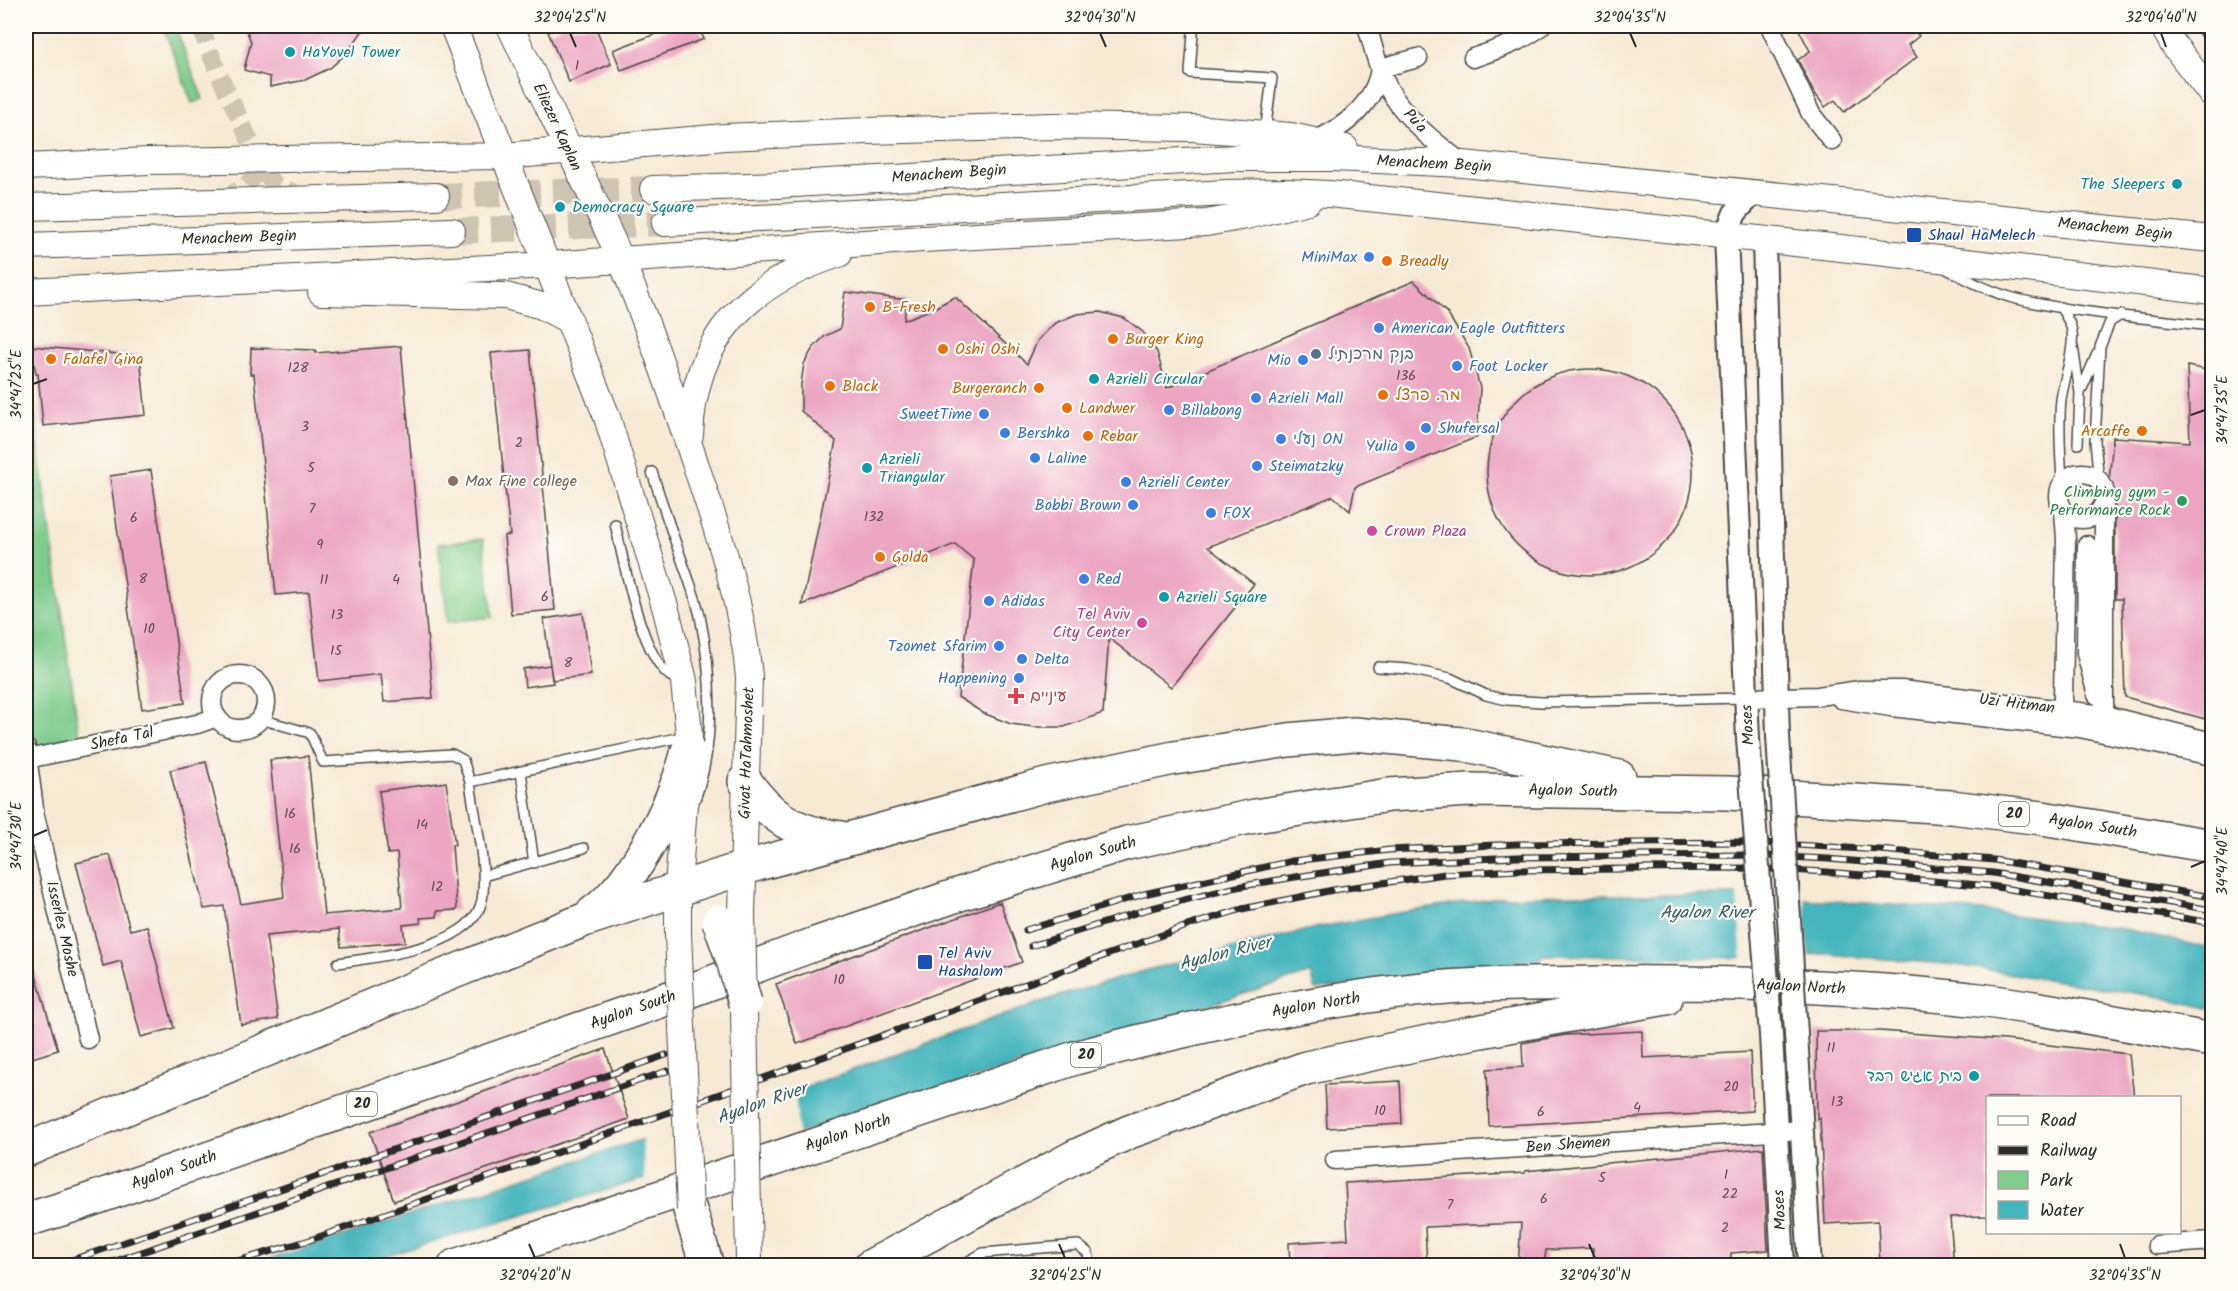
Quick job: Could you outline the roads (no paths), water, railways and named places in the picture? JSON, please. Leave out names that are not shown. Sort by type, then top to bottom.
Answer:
[{"type":"highway","points":[[26,1150],[436,979],[584,920],[743,868],[1046,785],[1174,758],[1288,740],[1354,734],[1462,744],[1700,794]]},
{"type":"highway","points":[[584,920],[614,893],[640,857],[669,804],[683,770],[688,743]]},
{"type":"highway","points":[[745,781],[765,806],[785,823],[817,835],[851,838]]},
{"type":"highway","name":"Ayalon South","points":[[26,1220],[689,991],[815,944],[963,893],[1127,843],[1255,816],[1389,795],[1470,790],[1728,793],[1951,807],[2043,818],[2212,846]]},
{"type":"highway","points":[[678,888],[698,895],[730,917],[733,960],[745,1003]]},
{"type":"highway","name":"Ayalon North","points":[[455,1266],[1075,1058],[1232,1019],[1342,999],[1448,987],[1542,984],[1745,984],[1820,987],[1978,1000],[2212,1040]]},
{"type":"highway","points":[[871,1266],[1083,1152],[1130,1132],[1306,1068],[1470,1032],[1745,984]]},
{"type":"highway","points":[[690,1210],[707,1266]]},
{"type":"main road","points":[[453,26],[607,417],[637,508],[684,681],[688,743],[678,888],[678,934],[692,1266]]},
{"type":"main road","name":"Eliezer Kaplan","points":[[510,26],[621,260]]},
{"type":"main road","points":[[2163,26],[2212,95]]},
{"type":"main road","points":[[26,167],[148,161],[504,156],[725,137],[878,130],[1052,126],[1193,128],[1265,134],[1313,141],[1400,161]]},
{"type":"main road","name":"Menachem Begin","points":[[653,189],[777,185],[1234,158],[1400,161],[1463,164],[2212,238]]},
{"type":"main road","name":"Menachem Begin","points":[[665,223],[1227,193],[1285,192],[1329,194],[1726,235],[1764,241],[1918,255],[2212,291]]},
{"type":"main road","points":[[26,292],[548,265],[877,242],[1206,223],[1281,209],[1329,194]]},
{"type":"main road","points":[[26,207],[436,196]]},
{"type":"main road","name":"Menachem Begin","points":[[26,246],[452,231]]},
{"type":"main road","points":[[691,450],[690,434],[694,394],[702,366],[719,333],[747,303],[776,280],[818,261],[877,242]]},
{"type":"main road","name":"Givat HaTahmoshet","points":[[621,260],[691,450],[717,530],[746,638],[749,726],[743,868],[730,917]]},
{"type":"main road","points":[[116,287],[506,296],[542,306],[570,321]]},
{"type":"main road","points":[[745,1003],[749,1263]]},
{"type":"street","name":"Pu'a","points":[[1367,26],[1380,68],[1392,95],[1411,120],[1463,164]]},
{"type":"street","points":[[1473,58],[1533,33],[1540,26]]},
{"type":"street","points":[[1770,26],[1811,114],[1832,141]]},
{"type":"street","points":[[2208,26],[2212,31]]},
{"type":"street","points":[[1313,141],[1335,130],[1359,110],[1375,86],[1380,68],[1418,58]]},
{"type":"street","name":"Moses","points":[[1753,193],[1735,213],[1726,235],[1748,739],[1777,1132],[1783,1266]]},
{"type":"street","name":"Moses","points":[[1764,241],[1778,736],[1810,1266]]},
{"type":"street","points":[[2079,473],[2094,476],[2103,488],[2104,715],[2080,728],[2064,710],[2066,538],[2064,512],[2058,498],[2066,478],[2079,473]]},
{"type":"street","points":[[2064,512],[2083,520],[2096,515],[2104,504]]},
{"type":"street","points":[[2087,545],[2086,653],[2104,715]]},
{"type":"street","points":[[2064,710],[2086,653]]},
{"type":"street","points":[[237,675],[254,679],[264,691],[266,706],[260,719],[249,728],[234,729],[222,723],[217,717],[213,702],[217,687],[222,681],[237,675]]},
{"type":"street","name":"Uzi Hitman","points":[[1747,698],[1818,696],[1888,689],[2104,715],[2212,742]]},
{"type":"street","name":"Uzi Hitman","points":[[1818,696],[1891,707],[2080,728],[2212,756]]},
{"type":"street","name":"Shefa Tal","points":[[26,754],[197,724],[217,717]]},
{"type":"street","name":"Isserles Moshe","points":[[26,754],[30,817],[88,1039]]},
{"type":"street","name":"Ben Shemen","points":[[1335,1160],[1802,1130]]},
{"type":"street","points":[[2157,1245],[2212,1241]]},
{"type":"lane","points":[[1193,33],[1190,73],[1272,78],[1265,134]]},
{"type":"lane","points":[[1918,255],[1977,284],[2015,298],[2060,307],[2212,326]]},
{"type":"lane","points":[[2060,307],[2070,324],[2080,393],[2078,444]]},
{"type":"lane","points":[[2080,393],[2110,321],[2121,315]]},
{"type":"lane","points":[[2062,484],[2059,450],[2060,414],[2063,385],[2073,342]]},
{"type":"lane","points":[[2099,481],[2095,441],[2100,346]]},
{"type":"lane","points":[[652,472],[694,594],[705,646],[709,692],[707,749],[700,784],[683,828]]},
{"type":"lane","points":[[615,524],[637,615],[644,634],[664,673],[674,680],[684,681]]},
{"type":"lane","points":[[1378,667],[1408,669],[1450,678],[1486,695],[1507,700],[1542,702],[1747,698]]},
{"type":"lane","points":[[260,719],[310,733],[323,762],[452,754],[462,760],[470,782],[483,876],[482,902],[475,917],[451,936],[409,952],[338,963]]},
{"type":"lane","points":[[470,782],[688,743]]},
{"type":"lane","points":[[521,772],[534,863]]},
{"type":"lane","points":[[483,876],[584,848]]},
{"type":"lane","points":[[960,1266],[983,1253],[1078,1245],[1088,1253],[1090,1266]]},
{"type":"water","name":"Ayalon River","points":[[1741,895],[1984,911],[2131,930],[2212,949],[2212,1009],[2160,997],[1956,965],[1827,954],[1731,958],[1544,955],[1537,960],[1316,990],[1311,973],[851,1117],[356,1265],[243,1266],[306,1248],[802,1088],[1052,998],[1151,969],[1315,928],[1391,914],[1504,897]]},
{"type":"tunnel","points":[[200,26],[217,70],[265,174],[274,184],[304,197]]},
{"type":"tunnel","points":[[223,198],[245,186],[254,177],[260,165]]},
{"type":"tunnel","points":[[436,196],[653,189]]},
{"type":"tunnel","points":[[452,231],[665,223]]},
{"type":"railway","points":[[1026,930],[1144,894],[1292,861],[1389,850],[1517,844],[1746,842],[1880,850],[1994,860],[2212,897]]},
{"type":"railway","points":[[1031,946],[1148,909],[1237,887],[1390,863],[1518,857],[1746,855],[1828,859],[1993,873],[2212,910]]},
{"type":"railway","points":[[220,1266],[310,1240],[436,1196],[1187,926],[1242,909],[1333,890],[1445,874],[1518,870],[1746,868],[1827,872],[1991,886],[2212,923]]},
{"type":"railway","points":[[54,1266],[666,1055]]},
{"type":"railway","points":[[101,1266],[667,1071]]},
{"type":"place","name":"HaYovel Tower","points":[[290,52]]},
{"type":"place","name":"The Sleepers","points":[[2177,184]]},
{"type":"place","name":"Democracy Square","points":[[560,207]]},
{"type":"place","name":"Shaul HaMelech","points":[[1914,235]]},
{"type":"place","name":"MiniMax","points":[[1369,257]]},
{"type":"place","name":"Breadly","points":[[1387,261]]},
{"type":"place","name":"B-Fresh","points":[[870,307]]},
{"type":"place","name":"American Eagle Outfitters","points":[[1379,328]]},
{"type":"place","name":"Burger King","points":[[1113,339]]},
{"type":"place","name":"Oshi Oshi","points":[[943,349]]},
{"type":"place","name":"בנק מרכנתיל","points":[[1316,354]]},
{"type":"place","name":"Falafel Gina","points":[[51,359]]},
{"type":"place","name":"Mio","points":[[1303,360]]},
{"type":"place","name":"Foot Locker","points":[[1457,366]]},
{"type":"place","name":"Azrieli Circular","points":[[1094,379]]},
{"type":"place","name":"Black","points":[[830,386]]},
{"type":"place","name":"Burgeranch","points":[[1039,388]]},
{"type":"place","name":"מר. פרצל","points":[[1383,395]]},
{"type":"place","name":"Azrieli Mall","points":[[1256,398]]},
{"type":"place","name":"Landwer","points":[[1067,408]]},
{"type":"place","name":"Billabong","points":[[1169,410]]},
{"type":"place","name":"SweetTime","points":[[984,414]]},
{"type":"place","name":"Shufersal","points":[[1426,428]]},
{"type":"place","name":"Arcaffe","points":[[2142,431]]},
{"type":"place","name":"Bershka","points":[[1005,433]]},
{"type":"place","name":"Rebar","points":[[1088,436]]},
{"type":"place","name":"נעלי ON","points":[[1281,439]]},
{"type":"place","name":"Yulia","points":[[1410,446]]},
{"type":"place","name":"Laline","points":[[1035,458]]},
{"type":"place","name":"Steimatzky","points":[[1257,466]]},
{"type":"place","name":"Azrieli Triangular","points":[[867,468]]},
{"type":"place","name":"Max Fine college","points":[[453,481]]},
{"type":"place","name":"Azrieli Center","points":[[1126,482]]},
{"type":"place","name":"Climbing gym - Performance Rock","points":[[2182,501]]},
{"type":"place","name":"Bobbi Brown","points":[[1133,505]]},
{"type":"place","name":"FOX","points":[[1211,513]]},
{"type":"place","name":"Crown Plaza","points":[[1372,531]]},
{"type":"place","name":"Golda","points":[[880,557]]},
{"type":"place","name":"Red","points":[[1084,579]]},
{"type":"place","name":"Azrieli Square","points":[[1164,597]]},
{"type":"place","name":"Adidas","points":[[989,601]]},
{"type":"place","name":"Tel Aviv City Center","points":[[1142,623]]},
{"type":"place","name":"Tzomet Sfarim","points":[[999,646]]},
{"type":"place","name":"Delta","points":[[1022,659]]},
{"type":"place","name":"Happening","points":[[1019,678]]},
{"type":"place","name":"עיניים","points":[[1016,696]]},
{"type":"place","name":"Tel Aviv Hashalom","points":[[925,962]]},
{"type":"place","name":"בית אגיש רבד","points":[[1974,1076]]}]
